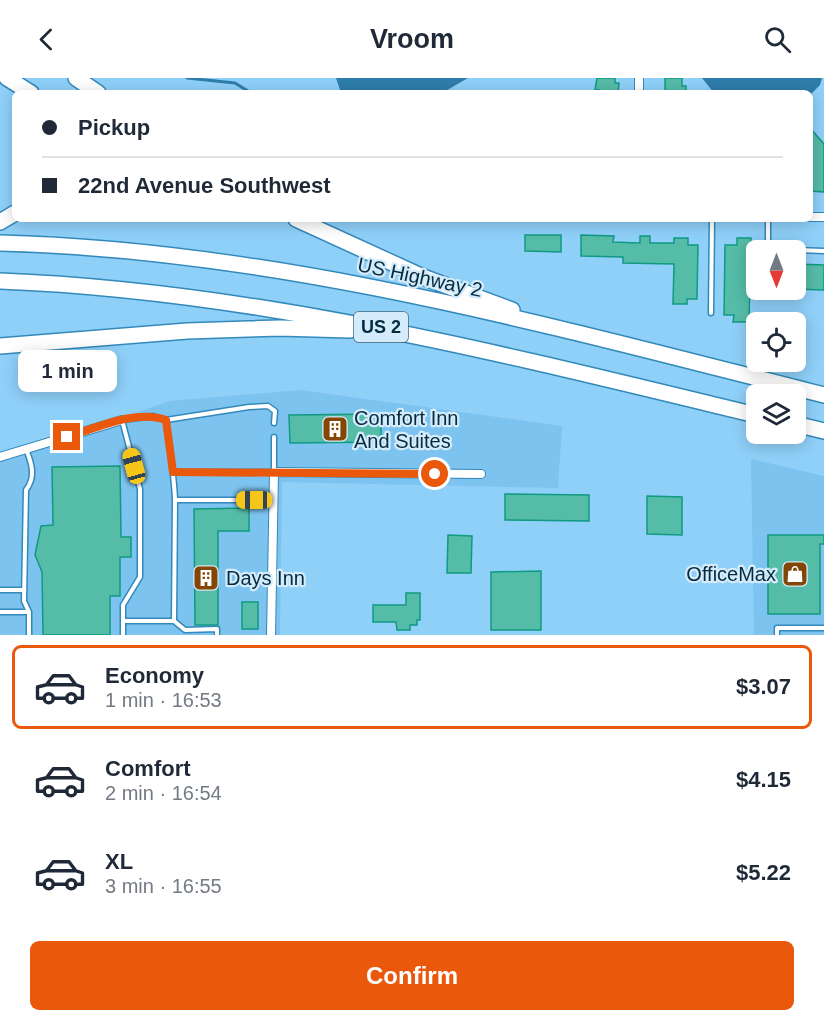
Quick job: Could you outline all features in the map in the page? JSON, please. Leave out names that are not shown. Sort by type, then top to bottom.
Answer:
[{"type":"highway","points":[[7,78],[26,90]]},
{"type":"highway","points":[[76,78],[94,90]]},
{"type":"highway","points":[[303,222],[423,277],[588,337]]},
{"type":"highway","name":"US Highway 2","points":[[0,243],[109,249],[312,277],[393,291],[824,394]]},
{"type":"highway","name":"US 2","points":[[0,281],[130,289],[328,317],[436,339],[746,413]]},
{"type":"highway","points":[[0,346],[187,331],[280,328],[344,329],[436,339]]},
{"type":"highway","points":[[806,427],[824,431]]},
{"type":"street","points":[[0,457],[122,420]]},
{"type":"street","points":[[271,635],[274,472],[481,474]]},
{"type":"lane","points":[[711,313],[712,222]]},
{"type":"lane","points":[[768,222],[768,249],[824,251]]},
{"type":"lane","points":[[123,635],[123,605],[140,577],[140,489],[122,420],[153,416],[166,420],[268,406],[274,411],[274,423]]},
{"type":"lane","points":[[166,420],[175,500],[174,621]]},
{"type":"lane","points":[[173,472],[274,472],[274,437]]},
{"type":"lane","points":[[26,449],[32,464],[32,482],[26,490],[24,590],[24,601],[29,612],[29,635]]},
{"type":"lane","points":[[175,500],[273,500]]},
{"type":"lane","points":[[0,590],[24,590]]},
{"type":"lane","points":[[0,612],[29,612]]},
{"type":"lane","points":[[123,621],[174,621],[185,630],[217,629],[217,635]]},
{"type":"lane","points":[[777,635],[777,628],[824,628]]},
{"type":"shaded area","points":[[336,78],[468,78],[447,90],[340,90]]},
{"type":"shaded area","points":[[702,78],[822,78],[820,85],[813,92],[813,90],[712,90]]},
{"type":"shaded area","points":[[300,390],[562,426],[558,488],[282,482],[280,635],[0,635],[0,459],[170,401]]},
{"type":"shaded area","points":[[751,459],[824,476],[824,635],[754,635]]},
{"type":"building","points":[[597,78],[615,78],[615,83],[619,83],[618,90],[595,90]]},
{"type":"building","points":[[665,78],[682,78],[682,86],[686,86],[686,90],[665,90]]},
{"type":"building","points":[[813,131],[824,144],[824,192],[813,191]]},
{"type":"building","points":[[525,235],[561,235],[561,252],[525,251]]},
{"type":"building","points":[[581,235],[614,236],[613,242],[640,243],[640,236],[650,236],[650,243],[674,243],[674,238],[688,238],[688,245],[698,245],[697,299],[687,299],[687,304],[673,304],[674,264],[623,263],[623,257],[581,256]]},
{"type":"building","points":[[737,238],[751,238],[751,240],[746,240],[746,300],[750,300],[746,322],[733,322],[734,315],[724,315],[725,245],[737,245]]},
{"type":"building","points":[[806,264],[824,265],[824,290],[806,289]]},
{"type":"building","name":"Comfort Inn And Suites","points":[[381,414],[381,442],[290,443],[289,415]]},
{"type":"building","points":[[120,466],[121,537],[131,537],[131,557],[120,557],[120,596],[110,596],[110,635],[43,635],[42,572],[35,555],[41,526],[53,525],[52,467]]},
{"type":"building","points":[[505,494],[589,495],[589,521],[505,520]]},
{"type":"building","points":[[647,496],[682,497],[682,535],[647,534]]},
{"type":"building","name":"Days Inn","points":[[249,508],[249,531],[218,531],[218,625],[195,625],[194,509]]},
{"type":"building","points":[[448,535],[472,536],[471,573],[447,573]]},
{"type":"building","points":[[768,535],[824,535],[824,544],[820,544],[820,614],[768,614]]},
{"type":"building","points":[[541,571],[541,630],[491,630],[491,572]]},
{"type":"building","points":[[406,593],[420,593],[420,620],[417,620],[417,625],[410,625],[410,630],[397,630],[396,622],[373,622],[373,605],[406,605]]},
{"type":"building","points":[[242,602],[258,602],[258,629],[242,629]]},
{"type":"waterway","points":[[187,78],[235,83],[246,90]]},
{"type":"place","name":"Comfort Inn And Suites","points":[[335,429]]},
{"type":"place","name":"OfficeMax","points":[[795,574]]},
{"type":"place","name":"Days Inn","points":[[206,578]]},
{"type":"route","points":[[67,437],[122,420],[153,416],[166,420],[170,466],[173,472],[435,474]]}]
